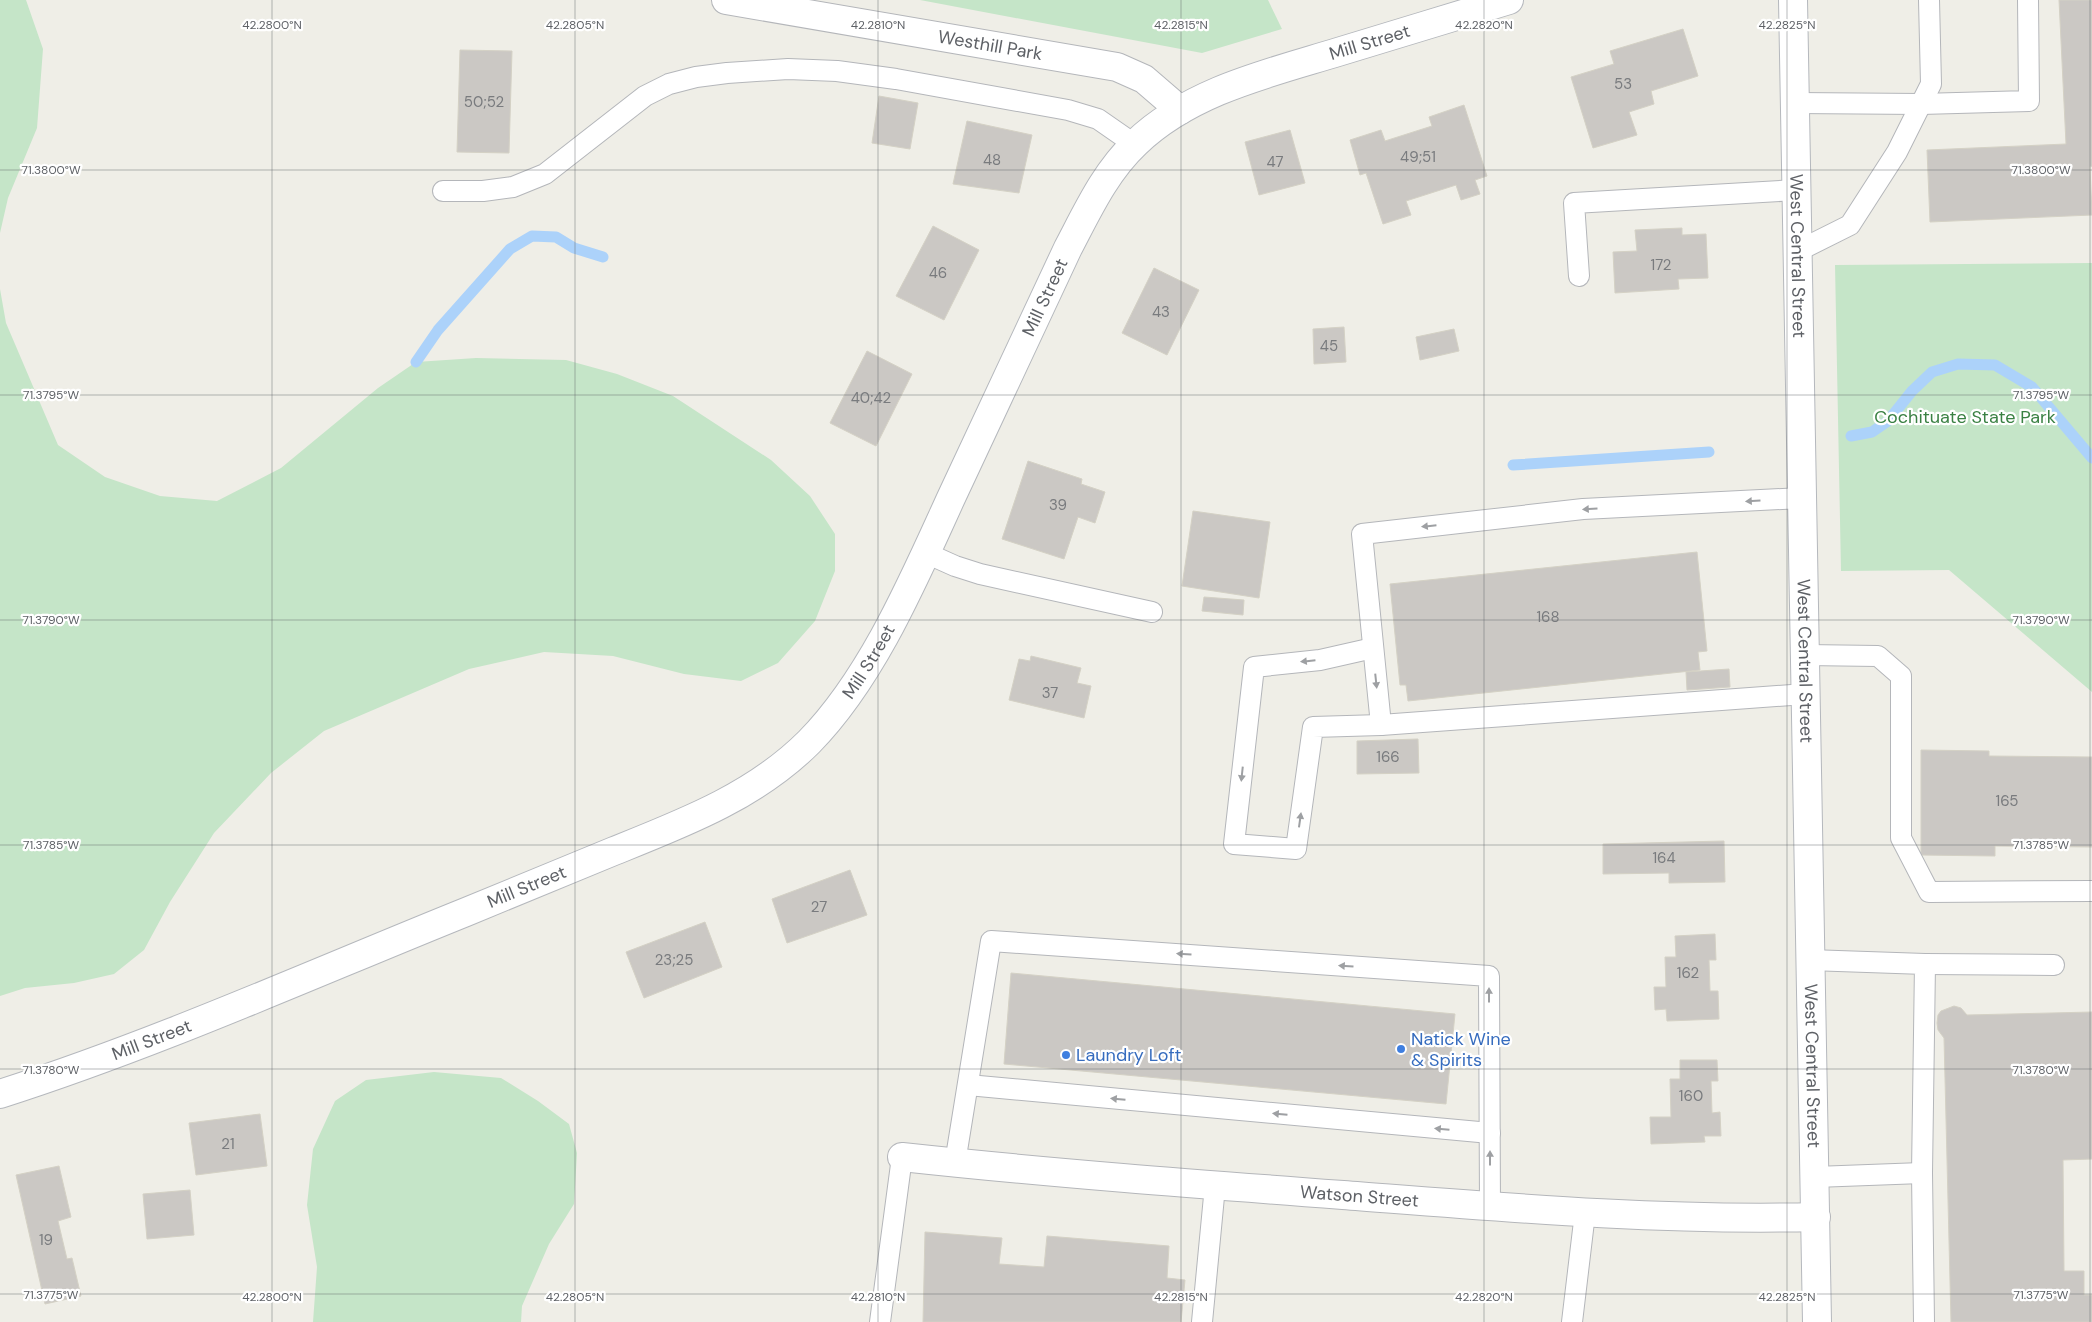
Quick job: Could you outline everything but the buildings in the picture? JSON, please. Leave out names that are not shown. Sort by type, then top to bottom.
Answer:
[{"type":"street","name":"Westhill Park","points":[[726,0],[1117,67],[1144,79],[1180,110]]},
{"type":"street","name":"Mill Street","points":[[0,1094],[125,1051],[651,836],[742,794],[779,769],[810,740],[836,709],[859,677],[882,639],[926,552],[1068,248],[1113,170],[1134,144],[1154,127],[1180,110],[1254,78],[1509,0]]},
{"type":"street","name":"West Central Street","points":[[1794,0],[1809,960],[1817,1322]]},
{"type":"street","name":"Watson Street","points":[[902,1157],[1215,1186],[1490,1207],[1752,1218],[1816,1217]]},
{"type":"lane","points":[[1798,251],[1850,225],[1897,152],[1931,84],[1929,0]]},
{"type":"lane","points":[[1795,103],[1921,104],[2029,101],[2028,0]]},
{"type":"lane","points":[[443,191],[482,191],[513,187],[545,174],[645,96],[678,82],[696,77],[727,73],[788,69],[837,71],[896,79],[1068,110],[1098,119],[1134,144]]},
{"type":"lane","points":[[1578,276],[1574,203],[1797,190]]},
{"type":"lane","points":[[1381,725],[1362,534],[1583,509],[1802,498]]},
{"type":"lane","points":[[926,552],[955,566],[980,574],[1152,612]]},
{"type":"lane","points":[[1373,648],[1320,660],[1254,667],[1234,844],[1296,850],[1312,727],[1381,725],[1805,694]]},
{"type":"lane","points":[[1804,655],[1878,656],[1902,676],[1902,838],[1929,892],[2092,891]]},
{"type":"lane","points":[[955,1163],[991,941],[1489,976],[1490,1207]]},
{"type":"lane","points":[[1809,960],[1925,964],[2054,965]]},
{"type":"lane","points":[[1924,1322],[1922,1173],[1925,964]]},
{"type":"lane","points":[[968,1085],[1490,1133]]},
{"type":"lane","points":[[880,1322],[902,1157]]},
{"type":"lane","points":[[1815,1176],[1922,1173]]},
{"type":"lane","points":[[1202,1322],[1215,1186]]},
{"type":"lane","points":[[1572,1322],[1585,1212]]},
{"type":"green space","points":[[0,0],[26,0],[43,49],[37,128],[8,198],[0,233]]},
{"type":"green space","points":[[920,0],[1268,0],[1282,29],[1202,53]]},
{"type":"green space","name":"Cochituate State Park","points":[[2092,263],[2092,692],[1949,570],[1841,571],[1835,265]]},
{"type":"green space","points":[[0,289],[6,323],[58,445],[105,477],[160,496],[217,501],[281,468],[378,388],[416,362],[476,358],[566,360],[617,374],[673,396],[771,460],[810,496],[835,534],[835,571],[815,621],[778,663],[741,681],[684,674],[613,656],[544,652],[469,669],[324,731],[271,773],[214,833],[170,902],[144,950],[114,974],[74,983],[25,988],[0,996]]},
{"type":"green space","points":[[434,1072],[501,1078],[538,1101],[569,1124],[577,1153],[574,1204],[549,1244],[522,1306],[521,1322],[313,1322],[317,1267],[307,1205],[313,1149],[335,1101],[366,1080]]},
{"type":"waterway","points":[[416,362],[438,330],[510,249],[532,236],[556,237],[574,248],[603,257]]},
{"type":"waterway","points":[[1851,436],[1872,432],[1888,421],[1912,391],[1932,372],[1958,364],[1995,365],[2032,387],[2092,458]]},
{"type":"waterway","points":[[1513,465],[1709,452]]},
{"type":"place","name":"Natick Wine & Spirits","points":[[1401,1049]]},
{"type":"place","name":"Laundry Loft","points":[[1066,1055]]}]
